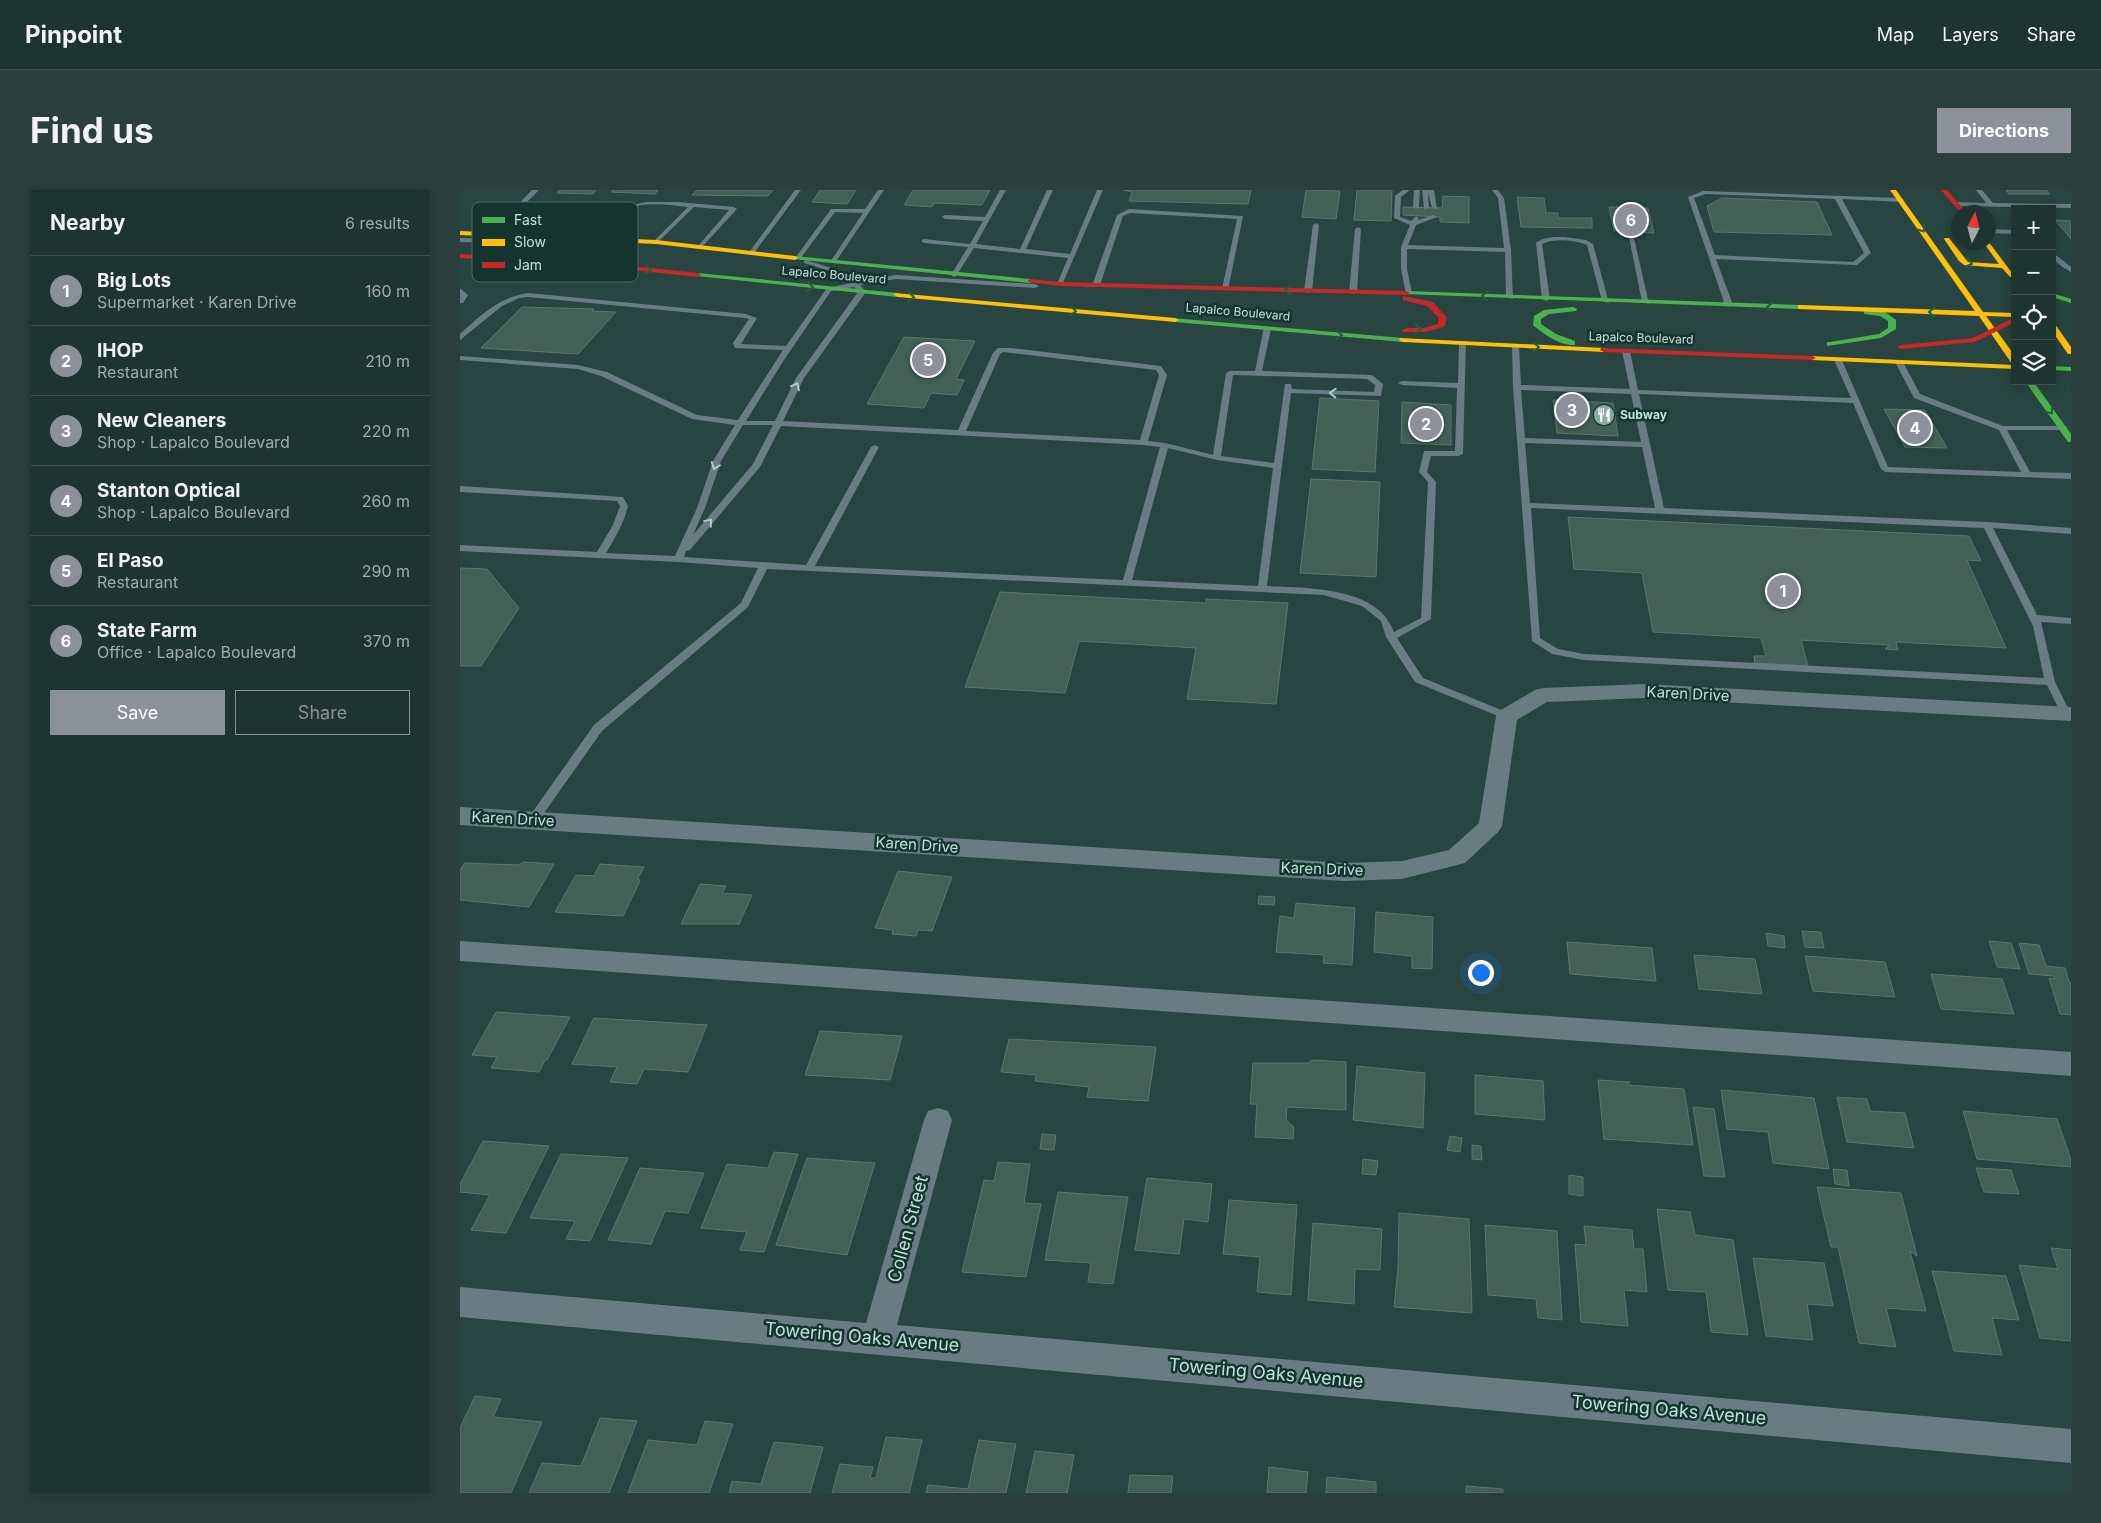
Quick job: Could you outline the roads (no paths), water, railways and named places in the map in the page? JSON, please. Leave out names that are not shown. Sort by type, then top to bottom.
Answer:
[{"type":"main road","points":[[1893,190],[1902,195],[1914,196]]},
{"type":"main road","points":[[1944,190],[1957,205]]},
{"type":"main road","points":[[1902,195],[2011,356]]},
{"type":"main road","points":[[1942,232],[1961,260],[1966,264],[2005,266]]},
{"type":"main road","name":"Lapalco Boulevard","points":[[638,241],[1060,284],[1380,292],[2011,314]]},
{"type":"main road","points":[[1992,250],[2011,273]]},
{"type":"main road","name":"Lapalco Boulevard","points":[[638,269],[830,290],[859,288],[1230,326],[1380,339],[2011,367]]},
{"type":"main road","points":[[1230,326],[1330,324],[1424,330],[1441,325],[1443,318],[1430,304],[1380,292]]},
{"type":"main road","points":[[2056,296],[2071,301]]},
{"type":"main road","points":[[1603,350],[1555,338],[1537,325],[1537,318],[1547,312],[1564,309],[1658,309],[1729,305]]},
{"type":"main road","points":[[1857,310],[1887,317],[1892,320],[1892,329],[1882,336],[1825,344],[1909,347],[1975,340],[2011,321]]},
{"type":"main road","points":[[2061,338],[2071,352]]},
{"type":"main road","points":[[1648,352],[1720,343]]},
{"type":"main road","points":[[2056,368],[2071,369]]},
{"type":"main road","points":[[2032,385],[2067,429],[2071,440]]},
{"type":"street","name":"Karen Drive","points":[[460,816],[1344,872],[1402,870],[1457,856],[1490,826],[1507,716],[1543,695],[1644,691],[2068,714]]},
{"type":"street","points":[[460,952],[2071,1064]]},
{"type":"street","name":"Collen Street","points":[[878,1338],[938,1120]]},
{"type":"street","name":"Towering Oaks Avenue","points":[[460,1302],[2071,1446]]},
{"type":"lane","points":[[524,202],[536,190]]},
{"type":"lane","points":[[752,252],[798,190]]},
{"type":"lane","points":[[833,262],[881,190]]},
{"type":"lane","points":[[954,274],[1003,190]]},
{"type":"lane","points":[[1022,251],[1050,190]]},
{"type":"lane","points":[[1060,284],[1100,190]]},
{"type":"lane","points":[[1408,190],[1408,199]]},
{"type":"lane","points":[[1408,190],[1398,196],[1397,218],[1413,224],[1434,217]]},
{"type":"lane","points":[[1416,208],[1417,190]]},
{"type":"lane","points":[[1425,190],[1426,208]]},
{"type":"lane","points":[[1431,190],[1435,208]]},
{"type":"lane","points":[[1495,190],[1501,198],[1508,252],[1510,297]]},
{"type":"lane","points":[[1980,190],[1991,205]]},
{"type":"lane","points":[[1729,305],[1691,197],[1705,192],[1838,198],[1902,195]]},
{"type":"lane","points":[[1711,257],[1855,264],[1868,253],[1838,198]]},
{"type":"lane","points":[[638,205],[734,209],[701,246]]},
{"type":"lane","points":[[1996,205],[2071,206]]},
{"type":"lane","points":[[656,242],[692,206]]},
{"type":"lane","points":[[798,258],[833,210],[867,211]]},
{"type":"lane","points":[[678,559],[757,465],[800,378],[859,288],[896,278],[913,277],[1039,286],[1096,285],[1120,215],[1130,211],[1241,217],[1226,288]]},
{"type":"lane","points":[[1408,293],[1404,269],[1404,247],[1413,224],[1412,216]]},
{"type":"lane","points":[[1413,224],[1425,216]]},
{"type":"lane","points":[[945,217],[988,218]]},
{"type":"lane","points":[[1308,291],[1316,225]]},
{"type":"lane","points":[[1353,292],[1358,229]]},
{"type":"lane","points":[[1996,231],[2011,232]]},
{"type":"lane","points":[[1631,238],[1646,302]]},
{"type":"lane","points":[[1546,299],[1538,243],[1544,239],[1578,240],[1590,244],[1606,301]]},
{"type":"lane","points":[[924,241],[1072,256]]},
{"type":"lane","points":[[1404,247],[1508,252]]},
{"type":"lane","points":[[777,255],[828,267],[848,275],[859,288]]},
{"type":"lane","points":[[2056,259],[2071,270]]},
{"type":"lane","points":[[2059,262],[2071,262]]},
{"type":"lane","points":[[460,290],[464,295],[460,301]]},
{"type":"lane","points":[[678,559],[701,508],[716,461],[788,348],[830,290]]},
{"type":"lane","points":[[460,338],[501,302],[518,295],[528,294],[746,316],[753,318],[737,344],[738,346],[788,348]]},
{"type":"lane","points":[[1258,373],[1267,329]]},
{"type":"lane","points":[[1391,637],[1426,619],[1432,482],[1423,472],[1427,452],[1459,454],[1463,343]]},
{"type":"lane","points":[[1514,346],[1535,639],[1555,652],[1584,657],[2050,682]]},
{"type":"lane","points":[[961,432],[997,353],[1002,350],[1011,350],[1158,368],[1164,375],[1143,442]]},
{"type":"lane","points":[[1626,351],[1633,392],[1660,511]]},
{"type":"lane","points":[[460,358],[578,367],[604,374],[695,417],[739,423],[778,422],[1143,442],[1165,445],[1217,458],[1277,466]]},
{"type":"lane","points":[[1838,360],[1885,469],[2071,476]]},
{"type":"lane","points":[[1899,362],[1917,396],[2002,428],[2067,429]]},
{"type":"lane","points":[[1217,458],[1230,373],[1369,377],[1379,384],[1378,394],[1287,392]]},
{"type":"lane","points":[[1262,589],[1290,374]]},
{"type":"lane","points":[[1402,383],[1461,386]]},
{"type":"lane","points":[[1518,387],[1856,401]]},
{"type":"lane","points":[[2002,428],[2027,475]]},
{"type":"lane","points":[[1521,440],[1645,445]]},
{"type":"lane","points":[[1127,583],[1165,445]]},
{"type":"lane","points":[[808,568],[875,447]]},
{"type":"lane","points":[[460,489],[620,499],[624,506],[623,512],[600,555]]},
{"type":"lane","points":[[1526,506],[1987,525],[2071,531]]},
{"type":"lane","points":[[1987,525],[2038,626],[2050,682],[2068,714]]},
{"type":"lane","points":[[460,548],[678,559],[764,566],[1325,592],[1365,604],[1386,620],[1391,637],[1419,680],[1507,716]]},
{"type":"lane","points":[[533,820],[598,728],[745,605],[764,566]]},
{"type":"lane","points":[[2034,618],[2071,621]]},
{"type":"place","name":"State Farm","points":[[1631,220]]},
{"type":"place","name":"El Paso","points":[[928,360]]},
{"type":"place","name":"New Cleaners","points":[[1572,410]]},
{"type":"place","name":"Subway","points":[[1604,415]]},
{"type":"place","name":"IHOP","points":[[1426,424]]},
{"type":"place","name":"Stanton Optical","points":[[1915,428]]},
{"type":"place","name":"Big Lots","points":[[1783,591]]}]
